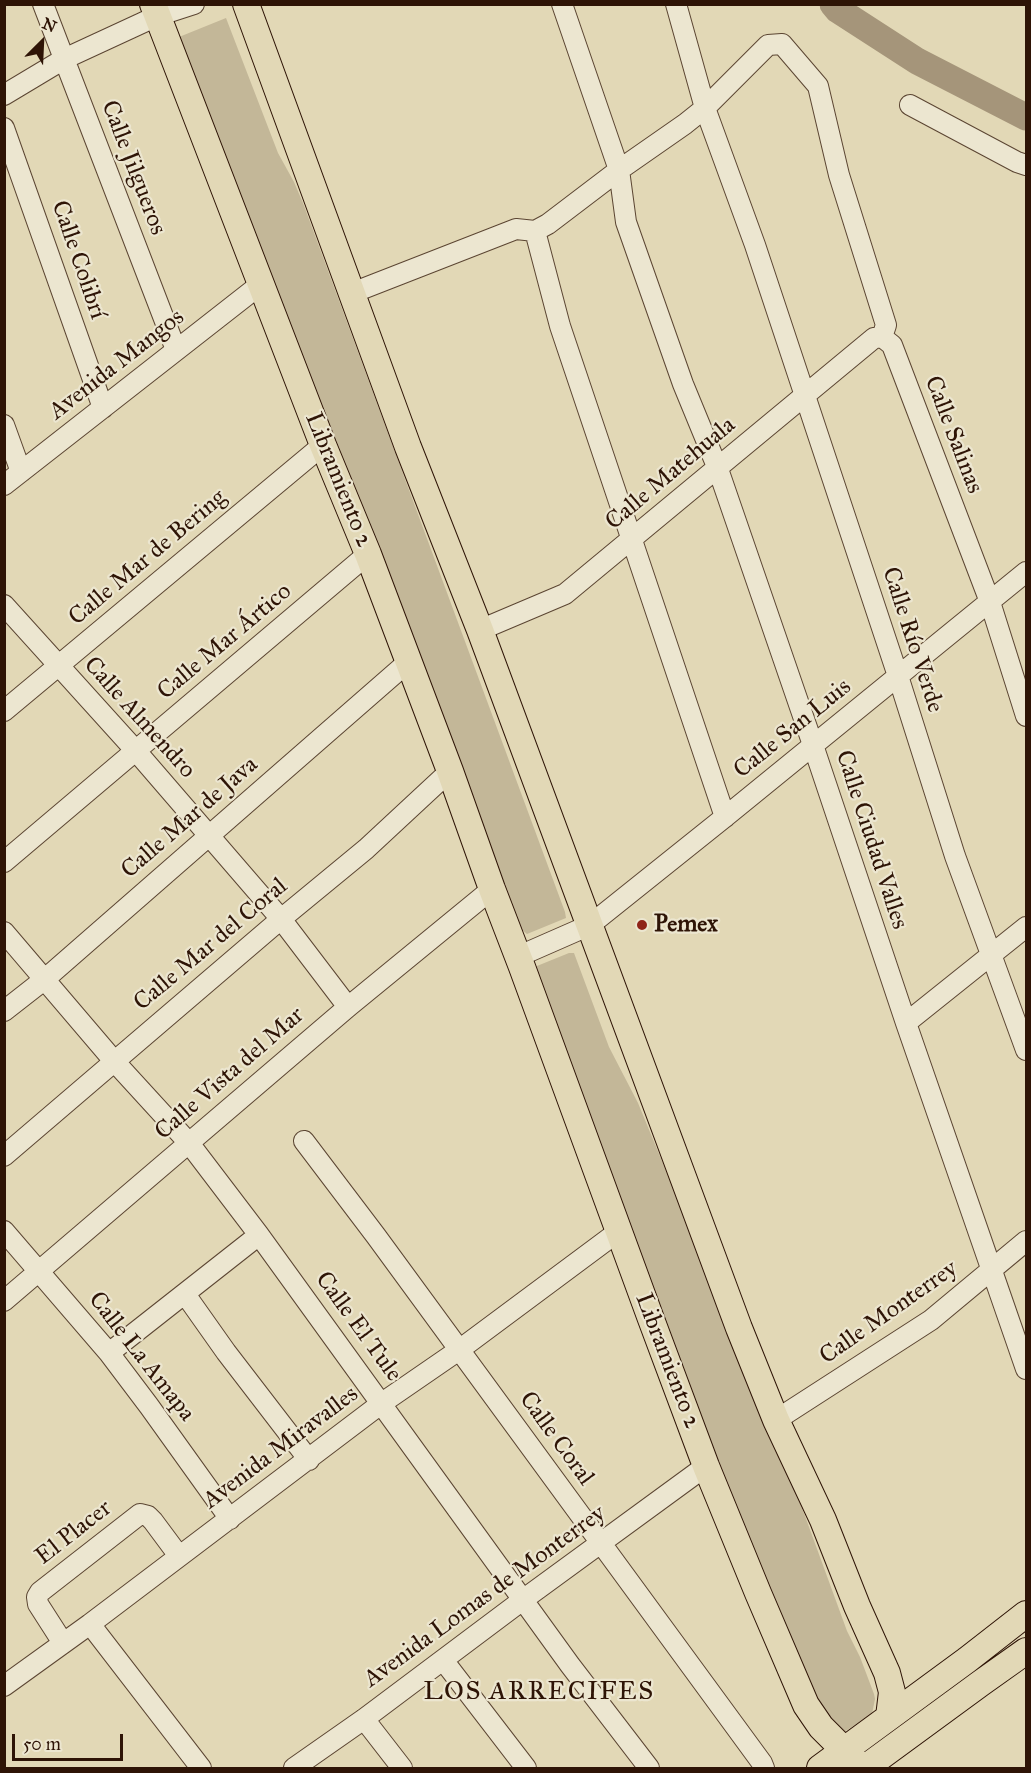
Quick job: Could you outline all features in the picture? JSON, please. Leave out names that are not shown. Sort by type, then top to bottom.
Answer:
[{"type":"main road","points":[[246,4],[408,447],[480,630],[739,1328],[776,1420],[823,1520],[861,1616],[887,1673],[892,1692],[890,1717],[903,1740]]},
{"type":"main road","name":"Libramiento 2","points":[[155,10],[323,445],[368,554],[706,1466],[806,1705],[821,1727],[857,1762]]},
{"type":"main road","points":[[857,1762],[890,1717],[1026,1614]]},
{"type":"main road","points":[[820,1768],[857,1762],[903,1740],[1026,1651]]},
{"type":"street","name":"Calle Jilgueros","points":[[43,4],[176,350]]},
{"type":"street","points":[[4,94],[155,10],[194,4]]},
{"type":"street","name":"Calle Ciudad Valles","points":[[562,4],[619,170],[626,222],[683,384],[718,469],[1026,1369]]},
{"type":"street","name":"Calle Río Verde","points":[[676,4],[705,108],[755,245],[898,676],[955,856],[1026,1050]]},
{"type":"street","points":[[352,293],[516,229],[535,231],[548,224],[705,108],[768,45],[782,45],[818,86],[839,174],[886,325],[882,337]]},
{"type":"street","points":[[910,105],[1026,165]]},
{"type":"street","name":"Calle Colibrí","points":[[4,128],[103,408]]},
{"type":"street","points":[[535,231],[560,326],[725,817]]},
{"type":"street","name":"Avenida Mangos","points":[[4,485],[261,284]]},
{"type":"street","name":"Calle Matehuala","points":[[480,630],[565,594],[874,338],[882,337]]},
{"type":"street","name":"Calle Salinas","points":[[882,337],[892,345],[990,602],[1026,716]]},
{"type":"street","points":[[4,425],[21,472]]},
{"type":"street","name":"Calle Mar de Bering","points":[[4,711],[323,445]]},
{"type":"street","name":"Calle Mar Ártico","points":[[4,862],[368,554]]},
{"type":"street","name":"Calle San Luis","points":[[590,925],[1026,572]]},
{"type":"street","name":"Calle Almendro","points":[[4,605],[136,751],[281,919],[348,1007]]},
{"type":"street","name":"Calle Mar de Java","points":[[4,1011],[45,978],[408,662]]},
{"type":"street","name":"Calle Mar del Coral","points":[[4,1156],[366,849],[450,771]]},
{"type":"street","name":"Calle Vista del Mar","points":[[4,1301],[348,1007],[492,889]]},
{"type":"street","points":[[517,957],[590,925]]},
{"type":"street","points":[[906,1023],[1026,927]]},
{"type":"street","name":"Calle El Tule","points":[[4,932],[114,1061],[189,1143],[382,1403],[570,1665],[649,1768]]},
{"type":"street","name":"Calle Coral","points":[[304,1141],[376,1236],[764,1768]]},
{"type":"street","name":"Avenida Miravalles","points":[[4,1686],[90,1624],[382,1403],[459,1350],[619,1231]]},
{"type":"street","name":"Calle La Amapa","points":[[4,1232],[109,1353],[230,1519]]},
{"type":"street","points":[[109,1353],[259,1235]]},
{"type":"street","name":"Calle Monterrey","points":[[776,1420],[931,1320],[1026,1241]]},
{"type":"street","points":[[185,1294],[226,1352],[309,1460]]},
{"type":"street","name":"Avenida Lomas de Monterrey","points":[[294,1768],[317,1761],[364,1719],[706,1466]]},
{"type":"street","name":"El Placer","points":[[63,1643],[38,1604],[37,1597],[40,1592],[140,1515],[148,1516],[153,1521],[179,1556]]},
{"type":"street","points":[[90,1624],[201,1768]]},
{"type":"street","points":[[443,1660],[526,1768]]},
{"type":"street","points":[[364,1719],[402,1768]]},
{"type":"shaded area","points":[[226,18],[278,153],[303,203],[565,912],[566,918],[527,934],[514,918],[484,827],[461,785],[179,37]]},
{"type":"shaded area","points":[[574,953],[609,1047],[638,1103],[714,1287],[805,1516],[847,1631],[874,1694],[872,1714],[844,1732],[833,1728],[808,1683],[719,1463],[532,968]]},
{"type":"waterway","points":[[833,4],[838,10],[917,61],[1026,117]]},
{"type":"place","name":"Pemex","points":[[642,925]]},
{"type":"district","name":"LOS ARRECIFES","points":[[539,1693]]}]
